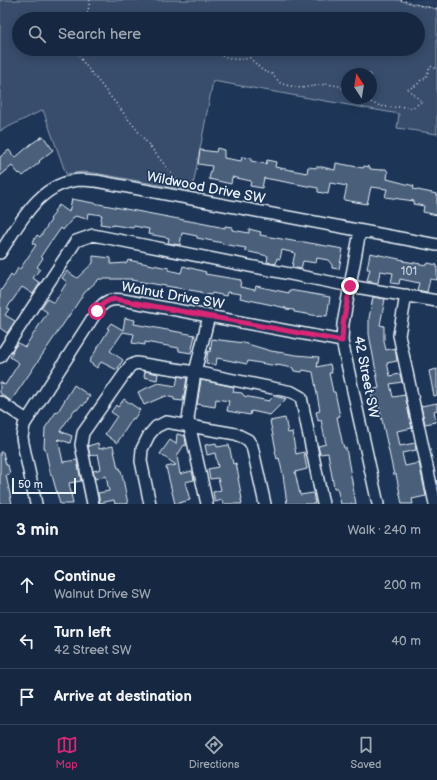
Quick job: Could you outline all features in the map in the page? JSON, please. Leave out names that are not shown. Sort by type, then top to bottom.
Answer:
[{"type":"street","name":"Wildwood Drive SW","points":[[0,253],[33,204],[40,197],[59,186],[80,180],[96,181],[437,245]]},
{"type":"street","name":"42 Street SW","points":[[360,231],[343,324],[342,341],[378,504]]},
{"type":"street","points":[[0,357],[76,241],[93,235],[350,286],[437,301]]},
{"type":"street","points":[[406,296],[399,335],[435,504]]},
{"type":"street","name":"Walnut Drive SW","points":[[36,504],[22,437],[24,425],[97,311],[102,304],[108,300],[123,300],[342,341]]},
{"type":"street","points":[[206,504],[188,419],[195,372],[209,316]]},
{"type":"street","points":[[94,504],[81,445],[83,433],[130,366],[136,363],[195,372],[292,392],[301,397],[323,504]]},
{"type":"street","points":[[0,402],[27,420]]},
{"type":"street","points":[[150,504],[141,461],[142,449],[144,443],[156,427],[166,422],[236,434],[248,440],[252,446],[265,504]]},
{"type":"path","points":[[88,12],[90,0]]},
{"type":"path","points":[[401,0],[420,6],[437,9]]},
{"type":"path","points":[[79,56],[186,191]]},
{"type":"path","points":[[220,56],[239,60],[250,58],[263,71],[272,74],[281,84],[300,88],[327,84],[341,87]]},
{"type":"path","points":[[377,104],[388,107],[403,106],[412,108],[422,102],[408,89],[417,85],[421,80],[426,78],[430,66],[437,69]]},
{"type":"shaded area","points":[[0,0],[398,0],[437,9],[437,134],[397,128],[399,114],[343,104],[377,104],[377,68],[341,68],[341,104],[213,81],[192,191],[95,173],[82,172],[66,174],[43,110],[0,131]]},
{"type":"shaded area","points":[[410,0],[437,0],[437,6],[427,5]]},
{"type":"building","points":[[43,136],[53,150],[23,176],[20,173],[19,174],[12,166],[0,176],[0,157],[9,150],[15,158]]},
{"type":"building","points":[[217,148],[224,150],[224,158],[241,161],[242,157],[251,158],[251,161],[266,164],[267,160],[276,162],[275,167],[307,173],[308,167],[322,167],[335,170],[336,163],[363,168],[364,166],[370,167],[370,169],[386,169],[388,172],[387,179],[414,186],[413,189],[437,194],[437,215],[423,212],[424,206],[413,204],[414,201],[385,197],[387,189],[371,187],[367,204],[344,200],[347,186],[330,183],[328,194],[318,192],[318,188],[264,178],[262,188],[250,186],[251,181],[232,177],[231,184],[209,179],[212,166],[198,164],[200,150],[216,152]]},
{"type":"building","points":[[72,199],[225,228],[225,226],[232,227],[232,230],[249,233],[249,229],[261,232],[260,235],[343,249],[339,269],[332,268],[332,265],[328,260],[317,258],[316,263],[303,261],[301,269],[292,267],[295,253],[282,250],[280,259],[277,258],[276,264],[267,262],[268,256],[245,251],[246,248],[222,244],[223,243],[197,238],[197,236],[182,233],[180,245],[168,243],[169,238],[148,234],[149,229],[134,226],[133,228],[100,224],[102,215],[88,213],[87,219],[75,216],[63,230],[61,228],[51,241],[41,256],[43,258],[37,267],[40,269],[33,278],[40,283],[33,294],[22,287],[7,308],[9,309],[5,315],[15,321],[7,333],[0,328],[0,292],[11,275],[13,277],[18,268],[20,269],[36,245],[32,243],[37,235],[40,237],[55,213],[54,211],[59,205],[69,212]]},
{"type":"building","points":[[370,253],[404,260],[403,261],[437,265],[437,280],[430,279],[427,292],[417,290],[419,283],[400,279],[399,284],[391,283],[393,273],[380,271],[378,283],[367,281],[370,269],[367,269]]},
{"type":"building","points":[[93,256],[111,258],[111,264],[127,263],[128,260],[169,268],[168,270],[181,273],[183,266],[206,272],[205,274],[241,280],[240,287],[255,290],[256,286],[289,293],[289,290],[330,297],[327,316],[294,312],[294,310],[240,298],[241,294],[227,292],[226,296],[212,293],[211,295],[131,280],[132,279],[99,279],[85,292],[11,401],[0,393],[0,382],[5,385],[19,363],[10,357],[13,352],[12,351],[18,343],[25,347],[47,313],[41,308],[47,299],[54,303],[67,282],[62,278],[67,271],[77,278],[93,263]]},
{"type":"building","points":[[373,297],[385,299],[380,325],[384,326],[384,341],[386,350],[395,348],[397,361],[387,363],[390,376],[400,374],[402,382],[390,384],[393,397],[405,395],[412,428],[397,431],[400,446],[415,443],[416,450],[402,453],[405,466],[419,463],[426,496],[412,499],[413,504],[402,504],[379,406],[375,407],[371,396],[373,395],[371,390],[379,388],[369,334],[369,318]]},
{"type":"building","points":[[125,318],[135,320],[134,324],[195,335],[191,353],[179,351],[179,348],[145,342],[145,345],[132,343],[134,334],[123,332],[110,351],[123,360],[117,370],[101,362],[97,368],[89,362],[109,329],[107,328],[111,323],[123,330]]},
{"type":"building","points":[[212,339],[244,343],[271,351],[319,357],[317,367],[330,364],[332,373],[329,373],[340,416],[337,417],[344,448],[346,448],[356,504],[341,504],[337,488],[334,488],[328,453],[320,454],[318,446],[326,444],[321,420],[318,421],[316,412],[320,411],[313,372],[303,370],[302,372],[294,371],[293,368],[277,365],[248,361],[247,364],[217,358],[216,365],[206,363],[208,351],[210,352]]},
{"type":"building","points":[[437,369],[437,395],[434,396],[429,371]]},
{"type":"building","points":[[145,371],[158,374],[157,380],[144,377]]},
{"type":"building","points":[[178,376],[187,378],[183,401],[174,400],[174,398],[165,396],[144,405],[138,392],[158,383],[176,386]]},
{"type":"building","points":[[201,380],[234,387],[233,392],[242,393],[244,396],[269,401],[274,396],[286,399],[270,415],[251,411],[250,415],[227,411],[229,401],[216,399],[215,407],[197,404]]},
{"type":"building","points":[[74,385],[90,396],[83,406],[81,405],[77,410],[75,409],[60,431],[72,436],[70,443],[58,439],[63,462],[77,460],[81,481],[69,483],[73,504],[60,504],[44,448],[45,428],[56,412],[57,413]]},
{"type":"building","points":[[124,399],[140,410],[117,443],[105,434],[117,416],[111,412],[116,405],[118,407]]},
{"type":"building","points":[[437,403],[437,410],[434,411],[436,422],[425,424],[421,406]]},
{"type":"building","points":[[285,418],[288,433],[292,432],[296,454],[304,452],[307,469],[295,472],[300,495],[313,493],[315,504],[287,504],[283,475],[279,458],[277,459],[275,451],[270,421]]},
{"type":"building","points":[[177,434],[185,436],[186,443],[186,446],[184,445],[177,456],[180,474],[192,471],[194,480],[185,482],[190,500],[175,504],[166,467],[176,465],[160,454],[170,440],[176,444]]},
{"type":"building","points":[[98,443],[99,449],[113,446],[118,468],[120,468],[122,474],[128,504],[115,504],[114,500],[100,503],[98,493],[109,491],[106,476],[95,479],[93,471],[101,469],[98,454],[90,456],[88,446]]},
{"type":"building","points":[[216,443],[217,447],[229,445],[233,464],[236,463],[242,504],[223,504],[222,500],[215,502],[213,492],[221,490],[218,478],[210,479],[208,469],[218,467],[215,453],[207,455],[205,445]]},
{"type":"building","points":[[0,452],[3,452],[6,465],[8,465],[10,474],[6,475],[12,504],[0,504]]},
{"type":"route","points":[[97,311],[102,304],[108,300],[115,299],[342,341],[343,324],[350,286]]}]
